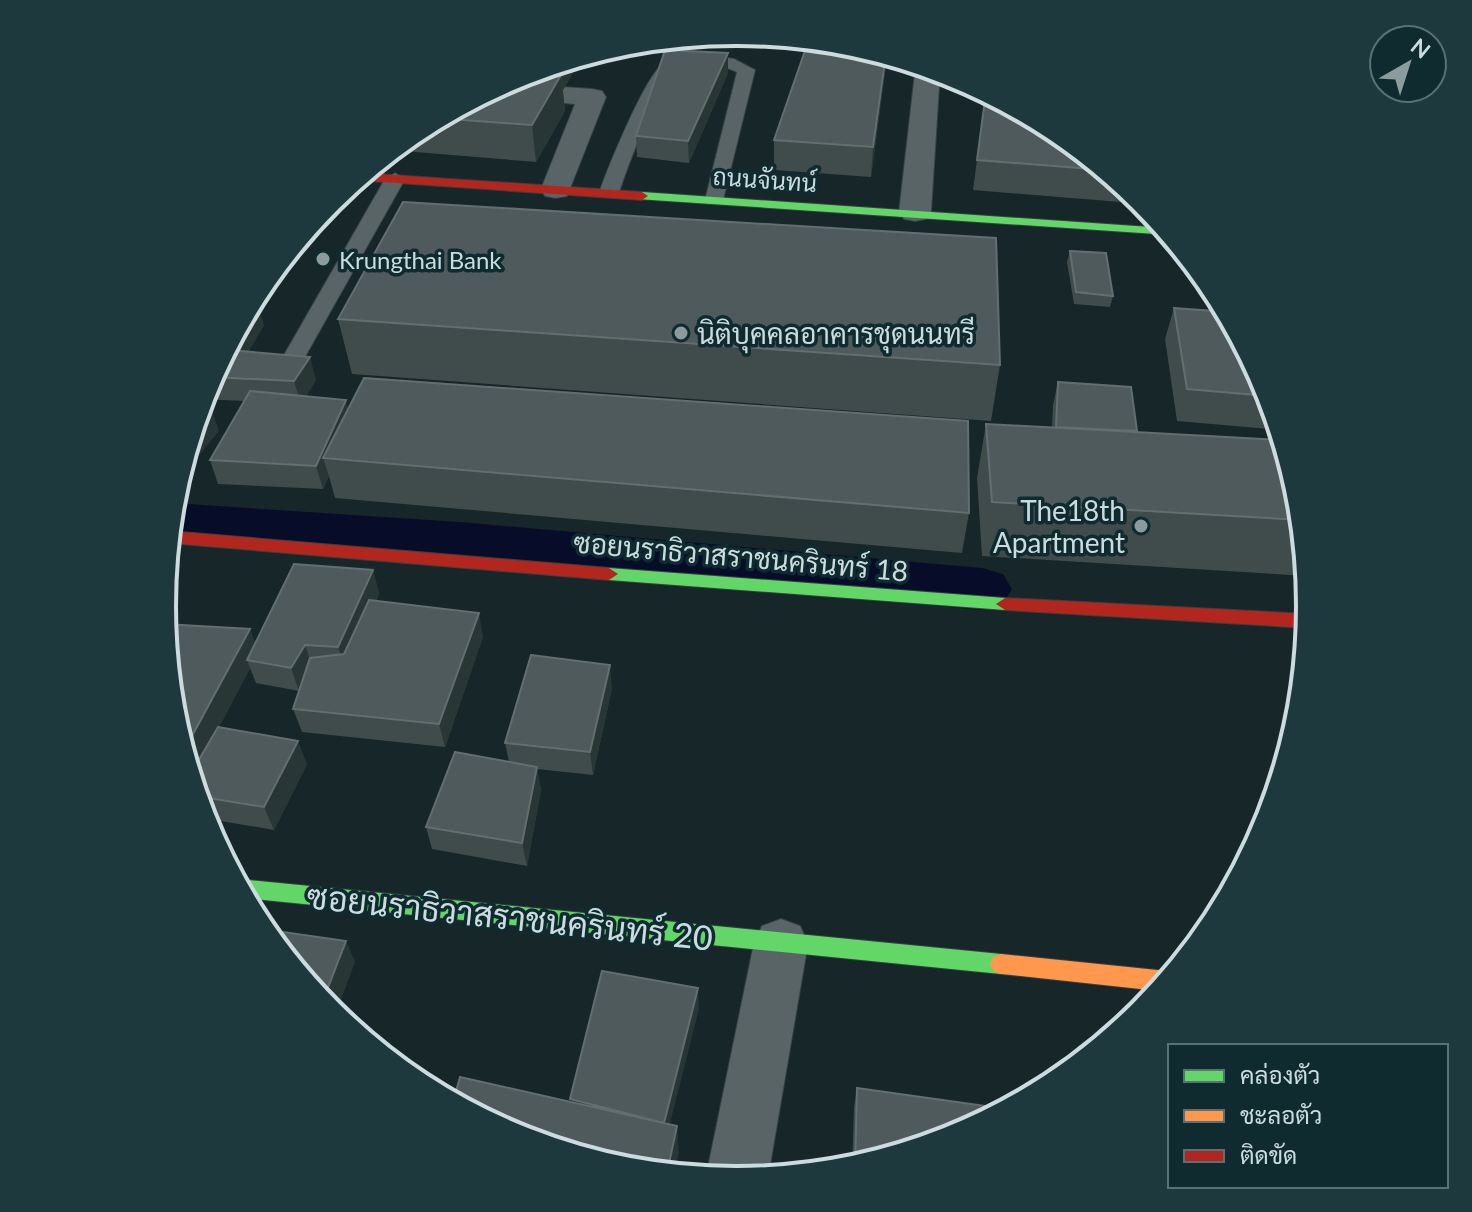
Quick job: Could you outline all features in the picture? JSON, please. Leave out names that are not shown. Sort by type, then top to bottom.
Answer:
[{"type":"street","points":[[915,212],[926,80]]},
{"type":"street","points":[[516,92],[592,97],[556,189]]},
{"type":"street","name":"ถนนจันทน์","points":[[376,178],[915,212],[1151,231]]},
{"type":"street","name":"ซอยนราธิวาสราชนครินทร์ 18","points":[[180,538],[913,599],[1296,620]]},
{"type":"street","name":"ซอยนราธิวาสราชนครินทร์ 20","points":[[253,889],[1153,980]]},
{"type":"street","points":[[739,1166],[781,943]]},
{"type":"lane","points":[[609,193],[624,148],[666,70],[674,64],[689,61],[738,65],[746,70],[715,200]]},
{"type":"lane","points":[[295,355],[395,179]]},
{"type":"building","points":[[665,51],[728,53],[688,141],[636,136]]},
{"type":"building","points":[[805,51],[884,66],[873,147],[774,140]]},
{"type":"building","points":[[561,75],[532,125],[459,120],[522,89]]},
{"type":"building","points":[[984,104],[1047,140],[1085,168],[977,160]]},
{"type":"building","points":[[403,202],[996,238],[1000,365],[338,319]]},
{"type":"building","points":[[1070,251],[1106,253],[1113,296],[1076,292]]},
{"type":"building","points":[[1174,308],[1212,311],[1254,395],[1187,389]]},
{"type":"building","points":[[238,351],[310,357],[294,381],[225,378]]},
{"type":"building","points":[[364,378],[968,421],[969,513],[323,458]]},
{"type":"building","points":[[1058,382],[1131,387],[1137,431],[1056,427]]},
{"type":"building","points":[[250,391],[346,400],[316,466],[210,460]]},
{"type":"building","points":[[986,424],[1270,439],[1289,519],[992,502]]},
{"type":"building","points":[[294,564],[373,570],[338,647],[305,645],[291,668],[247,660]]},
{"type":"building","points":[[369,600],[479,613],[439,724],[293,709],[310,658],[344,654]]},
{"type":"building","points":[[177,625],[250,629],[192,736],[181,679]]},
{"type":"building","points":[[531,655],[610,665],[590,752],[505,743]]},
{"type":"building","points":[[218,727],[298,741],[264,807],[211,798],[198,761]]},
{"type":"building","points":[[455,752],[537,767],[522,843],[426,827]]},
{"type":"building","points":[[281,932],[346,941],[328,989]]},
{"type":"building","points":[[602,971],[698,988],[664,1123],[570,1099]]},
{"type":"building","points":[[460,1077],[677,1126],[669,1162],[591,1147],[556,1136],[456,1091]]},
{"type":"building","points":[[857,1088],[987,1106],[916,1136],[855,1153]]},
{"type":"waterway","points":[[183,523],[460,542],[982,589]]},
{"type":"traffic: fast","points":[[642,196],[1151,231]]},
{"type":"traffic: fast","points":[[609,574],[1005,604]]},
{"type":"traffic: fast","points":[[253,889],[1001,964]]},
{"type":"traffic: slow","points":[[1001,964],[1153,980]]},
{"type":"traffic: jam","points":[[375,178],[642,196]]},
{"type":"traffic: jam","points":[[180,538],[609,574]]},
{"type":"traffic: jam","points":[[1005,604],[1296,620]]},
{"type":"place","name":"Krungthai Bank","points":[[323,259]]},
{"type":"place","name":"นิติบุคคลอาคารชุดนนทรี","points":[[681,333]]},
{"type":"place","name":"The18th Apartment","points":[[1141,526]]}]
